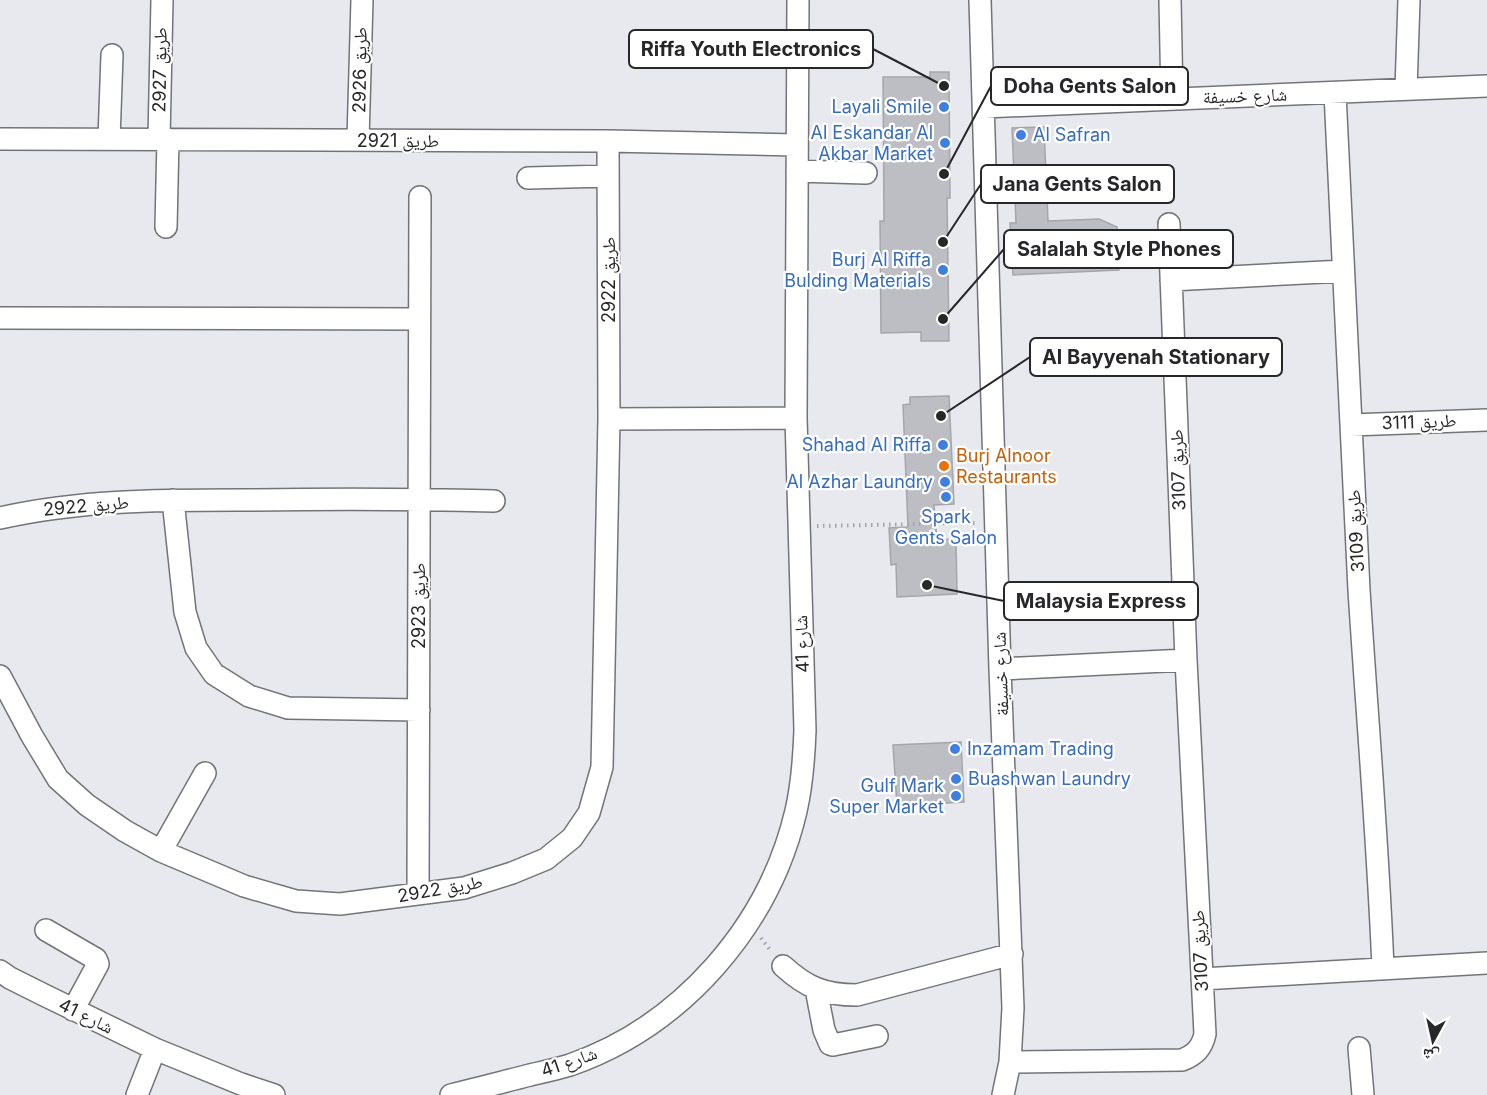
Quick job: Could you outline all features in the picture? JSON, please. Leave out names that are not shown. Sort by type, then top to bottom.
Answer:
[{"type":"street","name":"طريق 2927","points":[[162,0],[166,227]]},
{"type":"street","name":"طريق 2926","points":[[358,140],[362,0]]},
{"type":"street","name":"شارع 41","points":[[451,1095],[570,1065],[613,1046],[653,1023],[689,994],[721,960],[749,923],[769,888],[785,850],[796,811],[803,771],[805,730],[796,418],[798,0]]},
{"type":"street","points":[[980,0],[984,107]]},
{"type":"street","points":[[1170,0],[1172,99]]},
{"type":"street","points":[[1406,90],[1409,0]]},
{"type":"street","points":[[109,139],[112,55]]},
{"type":"street","name":"شارع خسيفة","points":[[1003,1095],[1010,1062],[1013,1008],[1012,954],[1000,669],[984,107],[1487,86]]},
{"type":"street","name":"طريق 3109","points":[[1335,93],[1350,425],[1383,969]]},
{"type":"street","name":"طريق 2921","points":[[0,139],[608,141],[796,145]]},
{"type":"street","name":"طريق 2922","points":[[0,676],[58,778],[87,805],[125,831],[161,851],[244,886],[296,901],[340,904],[464,888],[512,873],[546,859],[572,838],[589,813],[602,767],[609,419],[608,141]]},
{"type":"street","points":[[796,171],[866,173]]},
{"type":"street","points":[[528,178],[608,176]]},
{"type":"street","name":"طريق 2923","points":[[418,894],[420,197]]},
{"type":"street","name":"طريق 3107","points":[[1010,1062],[1182,1059],[1189,1057],[1200,1048],[1205,1034],[1186,660],[1169,224]]},
{"type":"street","points":[[1171,280],[1343,271]]},
{"type":"street","points":[[0,318],[419,319]]},
{"type":"street","points":[[609,419],[796,418]]},
{"type":"street","name":"طريق 3111","points":[[1350,425],[1487,420]]},
{"type":"street","points":[[173,500],[184,612],[196,648],[214,674],[249,696],[288,708],[418,710]]},
{"type":"street","name":"طريق 2922","points":[[0,518],[34,510],[83,504],[173,500],[494,501]]},
{"type":"street","points":[[1000,669],[1186,660]]},
{"type":"street","points":[[161,851],[205,773]]},
{"type":"street","points":[[46,930],[96,959],[98,964],[73,1010]]},
{"type":"street","points":[[783,966],[795,978],[824,993],[857,995],[1012,954]]},
{"type":"street","points":[[1202,978],[1487,963]]},
{"type":"street","name":"شارع 41","points":[[0,971],[73,1010],[155,1049],[274,1095]]},
{"type":"street","points":[[816,989],[824,1030],[830,1044],[877,1036]]},
{"type":"street","points":[[1359,1048],[1363,1095]]},
{"type":"street","points":[[136,1095],[155,1049]]},
{"type":"path","points":[[799,527],[996,522]]},
{"type":"path","points":[[749,923],[783,966]]},
{"type":"building","points":[[930,72],[949,72],[950,198],[947,198],[949,341],[921,341],[921,332],[881,333],[880,221],[884,221],[883,77],[930,77]]},
{"type":"building","points":[[1044,127],[1048,221],[1099,219],[1117,227],[1119,270],[1013,275],[1010,223],[1016,223],[1012,128]]},
{"type":"building","points":[[949,396],[954,504],[934,505],[937,540],[956,539],[957,594],[897,597],[896,564],[891,565],[889,528],[908,527],[903,405],[910,404],[910,397]]},
{"type":"building","points":[[961,742],[964,802],[897,806],[893,745]]},
{"type":"place","name":"Riffa Youth Electronics","points":[[944,86]]},
{"type":"place","name":"Layali Smile","points":[[944,107]]},
{"type":"place","name":"Al Safran","points":[[1021,135]]},
{"type":"place","name":"Al Eskandar Al Akbar Market","points":[[945,143]]},
{"type":"place","name":"Doha Gents Salon","points":[[944,174]]},
{"type":"place","name":"Jana Gents Salon","points":[[943,242]]},
{"type":"place","name":"Burj Al Riffa Bulding Materials","points":[[943,270]]},
{"type":"place","name":"Salalah Style Phones","points":[[943,319]]},
{"type":"place","name":"Al Bayyenah Stationary","points":[[941,416]]},
{"type":"place","name":"Shahad Al Riffa","points":[[943,445]]},
{"type":"place","name":"Burj Alnoor Restaurants","points":[[944,466]]},
{"type":"place","name":"Al Azhar Laundry","points":[[945,482]]},
{"type":"place","name":"Spark Gents Salon","points":[[946,497]]},
{"type":"place","name":"Malaysia Express","points":[[927,585]]},
{"type":"place","name":"Inzamam Trading","points":[[955,749]]},
{"type":"place","name":"Buashwan Laundry","points":[[956,779]]},
{"type":"place","name":"Gulf Mark Super Market","points":[[956,796]]}]
